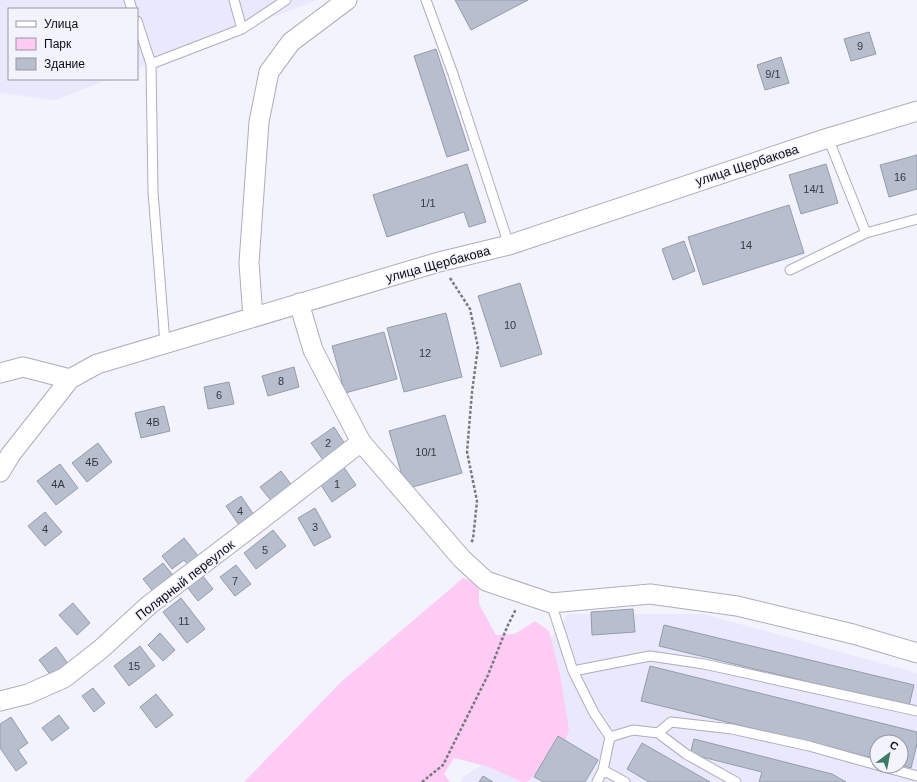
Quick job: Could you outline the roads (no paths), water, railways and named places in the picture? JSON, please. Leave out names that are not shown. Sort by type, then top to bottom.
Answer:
[{"type":"street","points":[[253,317],[249,263],[259,122],[269,72],[291,42],[347,0]]},
{"type":"street","name":"улица Щербакова","points":[[0,472],[11,454],[70,380],[97,364],[439,262],[509,245],[828,138],[917,111]]},
{"type":"street","points":[[299,303],[313,350],[361,442],[462,559],[486,581],[551,604],[650,594],[737,606],[853,634],[917,654]]},
{"type":"street","points":[[0,373],[23,367],[70,380]]},
{"type":"street","name":"Полярный переулок","points":[[0,701],[28,694],[64,678],[101,649],[149,605],[361,442]]},
{"type":"lane","points":[[234,0],[242,29]]},
{"type":"lane","points":[[151,64],[242,29],[286,0]]},
{"type":"lane","points":[[426,0],[453,74],[509,245]]},
{"type":"lane","points":[[138,24],[151,64],[153,192],[165,343]]},
{"type":"lane","points":[[828,138],[866,234]]},
{"type":"lane","points":[[790,270],[866,234],[917,218]]},
{"type":"lane","points":[[551,604],[572,671],[594,714],[610,737],[603,770],[597,782]]},
{"type":"lane","points":[[572,671],[650,656],[704,664],[917,711]]},
{"type":"lane","points":[[658,733],[672,722],[732,729],[809,746],[869,763]]},
{"type":"lane","points":[[610,737],[633,730],[658,733],[686,754],[736,782]]},
{"type":"lane","points":[[603,770],[625,782]]}]
